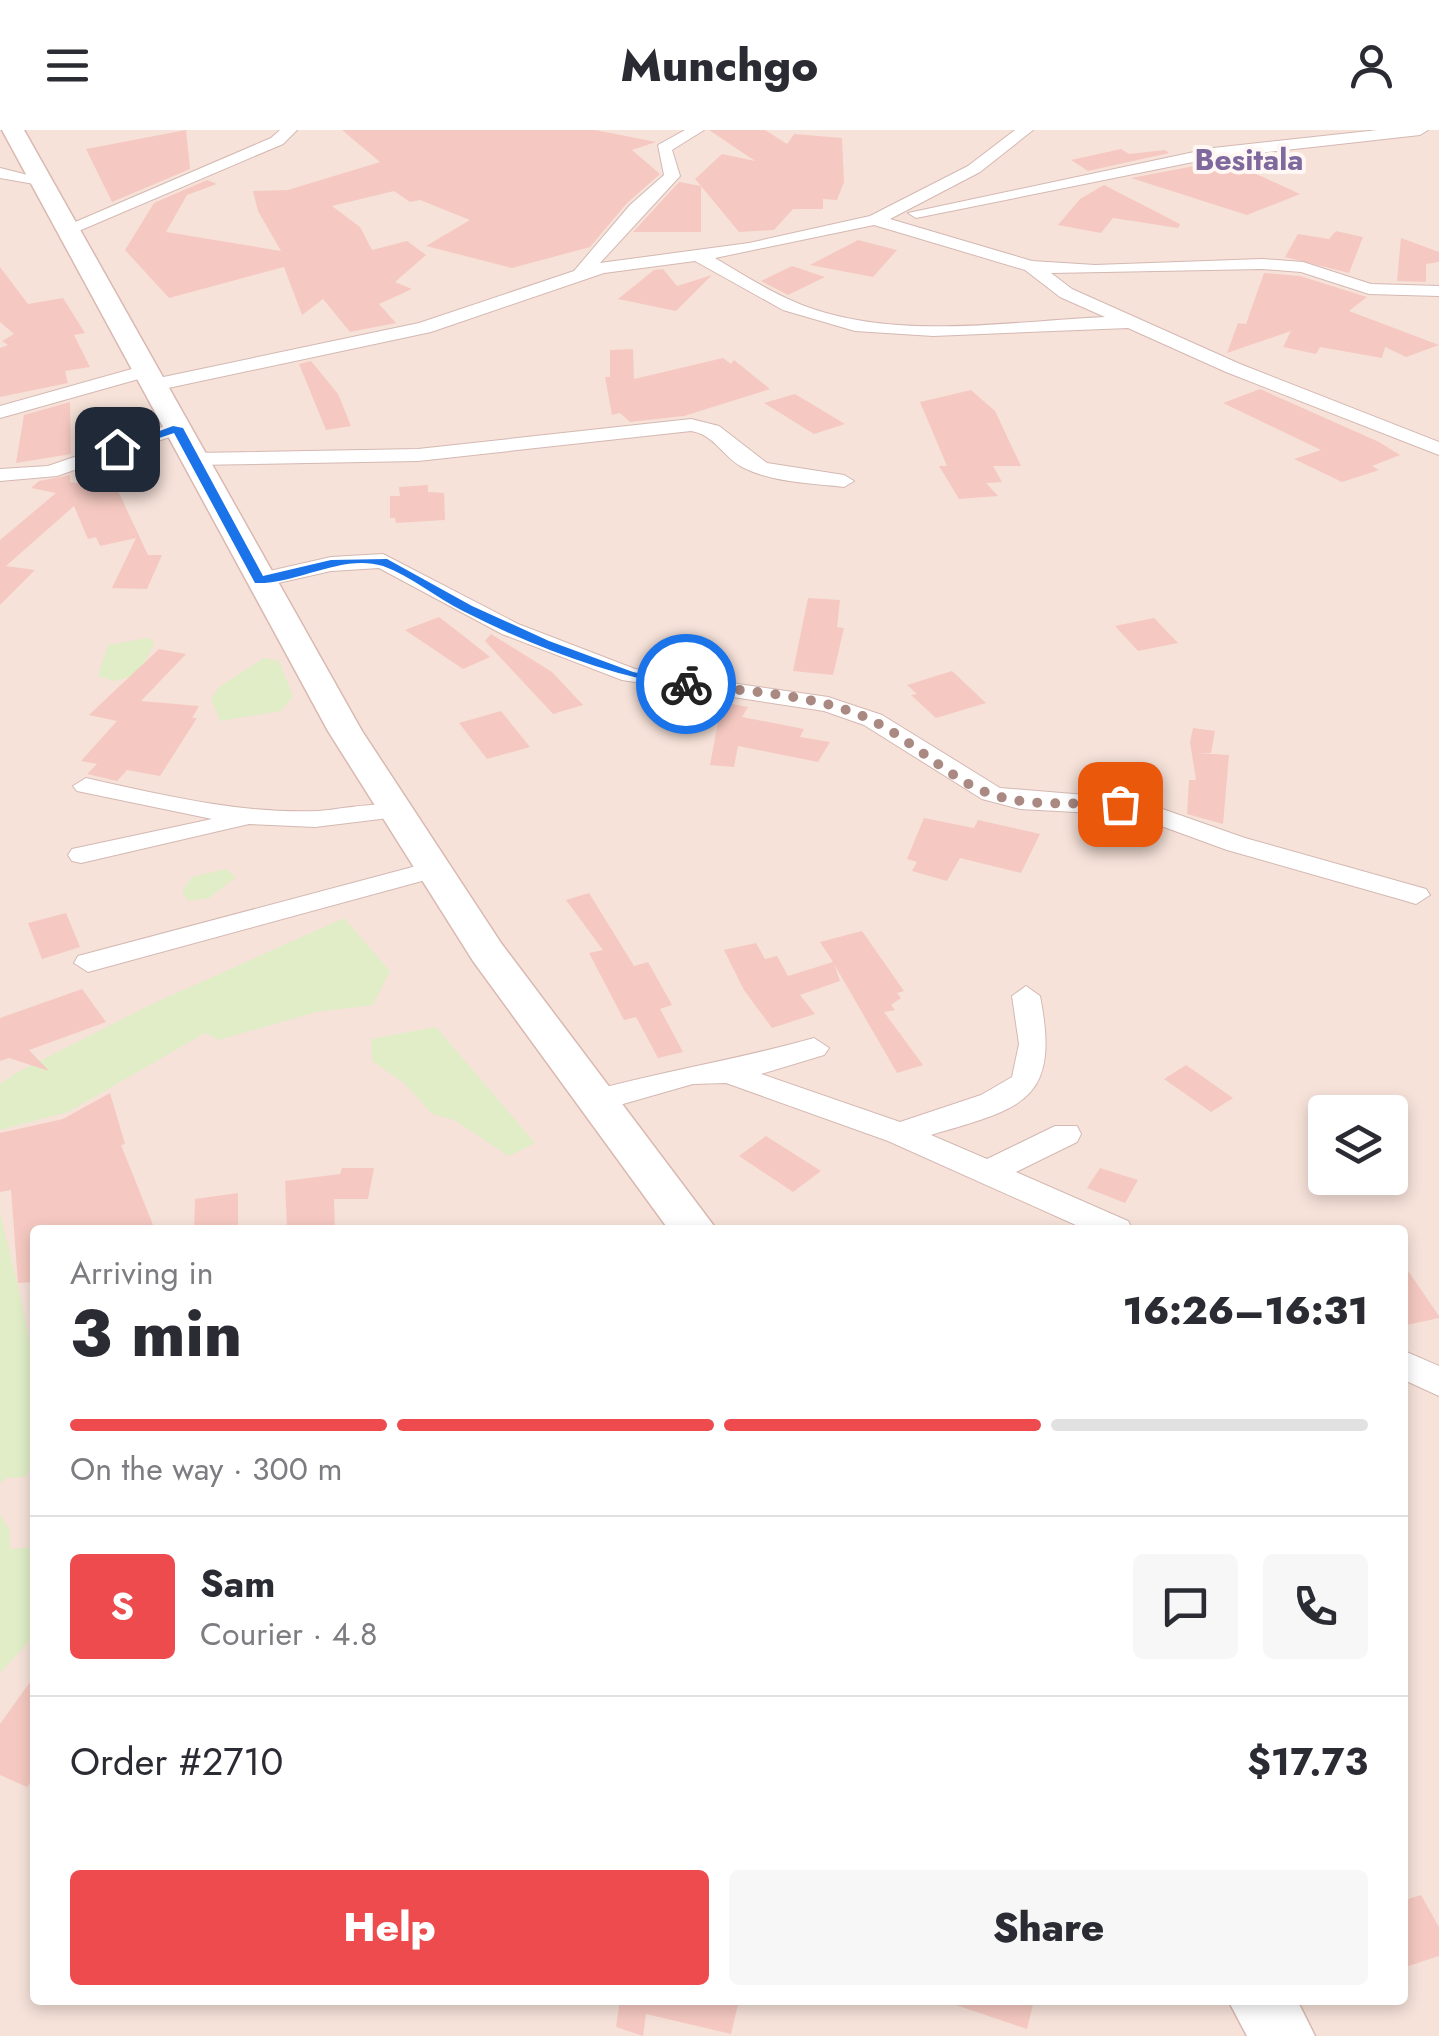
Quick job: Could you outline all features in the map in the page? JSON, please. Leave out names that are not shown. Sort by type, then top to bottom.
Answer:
[{"type":"main road","points":[[12,130],[260,580],[396,811],[487,952],[690,1225]]},
{"type":"main road","points":[[1262,2005],[1284,2036]]},
{"type":"street","points":[[68,229],[277,142],[289,130]]},
{"type":"street","points":[[582,273],[636,210],[672,176],[664,160],[664,148],[696,130]]},
{"type":"street","points":[[881,218],[974,169],[1025,130]]},
{"type":"street","points":[[0,412],[150,378],[424,328],[582,273],[698,255],[1213,153],[1420,130]]},
{"type":"street","points":[[0,172],[40,180]]},
{"type":"street","points":[[881,218],[1031,266],[1095,270],[1262,264],[1303,268],[1369,289],[1439,291]]},
{"type":"street","points":[[698,255],[792,306],[858,325],[915,328],[1131,322]]},
{"type":"street","points":[[1031,266],[1054,287],[1131,322],[1288,392],[1439,449]]},
{"type":"street","points":[[0,475],[50,472],[185,444],[418,456],[690,425],[723,434],[740,456],[764,469],[844,481]]},
{"type":"street","points":[[260,580],[331,564],[383,562],[510,630],[630,675],[828,704],[856,712],[991,794],[1020,801],[1134,808],[1236,844],[1416,895]]},
{"type":"street","points":[[86,786],[250,820],[325,822],[396,811]]},
{"type":"street","points":[[80,854],[250,820]]},
{"type":"street","points":[[88,963],[435,869]]},
{"type":"street","points":[[898,1133],[986,1104],[1022,1086],[1032,1063],[1026,996]]},
{"type":"street","points":[[595,1101],[694,1074],[728,1073],[814,1048]]},
{"type":"street","points":[[728,1073],[898,1133],[1106,1225]]},
{"type":"street","points":[[989,1172],[1066,1134]]},
{"type":"street","points":[[1408,1366],[1439,1382]]},
{"type":"shaded area","points":[[0,130],[1439,130],[1439,2036],[0,2036]]},
{"type":"green space","points":[[147,638],[155,642],[138,675],[114,681],[98,676],[108,645]]},
{"type":"green space","points":[[264,658],[279,661],[293,696],[281,711],[220,721],[211,699],[219,687]]},
{"type":"green space","points":[[226,869],[236,877],[209,898],[188,901],[182,891],[192,877]]},
{"type":"green space","points":[[344,918],[390,971],[373,1005],[316,1012],[219,1040],[205,1033],[68,1112],[0,1130],[0,1084],[16,1073],[152,1004]]},
{"type":"green space","points":[[436,1027],[535,1143],[509,1156],[454,1120],[432,1114],[404,1083],[372,1061],[371,1039]]},
{"type":"green space","points":[[0,1213],[30,1343],[30,1466],[26,1477],[6,1478],[0,1483]]},
{"type":"green space","points":[[0,1514],[10,1531],[10,1549],[30,1547],[30,1640],[0,1673]]},
{"type":"building","points":[[186,130],[190,169],[112,202],[86,149]]},
{"type":"building","points":[[342,130],[595,130],[656,142],[632,150],[660,174],[627,203],[590,247],[512,268],[426,246],[470,220],[420,200],[410,202],[394,191],[332,206],[360,227],[372,250],[407,241],[426,255],[395,282],[412,289],[379,304],[396,323],[350,332],[323,299],[302,315],[284,267],[169,298],[125,250],[154,203],[207,180],[217,184],[187,195],[166,232],[281,251],[258,211],[253,191],[288,190],[380,162]]},
{"type":"building","points":[[709,130],[765,130],[787,144],[794,134],[842,138],[844,182],[837,200],[823,199],[823,209],[793,209],[774,230],[739,232],[695,179],[722,154],[755,161]]},
{"type":"building","points":[[1121,149],[1129,154],[1165,150],[1169,153],[1088,171],[1071,160]]},
{"type":"building","points":[[1226,160],[1300,194],[1247,215],[1131,178]]},
{"type":"building","points":[[679,182],[701,186],[701,232],[633,232]]},
{"type":"building","points":[[1104,185],[1180,224],[1178,228],[1113,218],[1101,233],[1058,225],[1080,199]]},
{"type":"building","points":[[1336,231],[1363,237],[1349,273],[1285,257],[1298,234],[1329,239]]},
{"type":"building","points":[[1401,238],[1439,252],[1439,262],[1426,264],[1426,282],[1397,281]]},
{"type":"building","points":[[858,240],[897,250],[873,277],[810,265]]},
{"type":"building","points":[[792,266],[825,277],[788,295],[761,281]]},
{"type":"building","points":[[0,267],[28,304],[63,298],[85,333],[74,335],[90,367],[65,371],[68,383],[0,397],[0,348],[8,345],[2,341],[14,334],[0,322]]},
{"type":"building","points":[[663,269],[677,286],[712,275],[676,311],[618,299],[654,270]]},
{"type":"building","points":[[1264,273],[1300,276],[1367,297],[1349,311],[1439,345],[1406,357],[1385,347],[1382,358],[1320,347],[1316,354],[1283,347],[1291,331],[1227,353],[1238,323],[1246,324]]},
{"type":"building","points":[[633,349],[634,379],[723,358],[731,364],[734,360],[770,389],[684,416],[630,422],[620,413],[612,415],[605,377],[610,377],[610,350]]},
{"type":"building","points":[[311,361],[338,394],[351,426],[326,430],[299,364]]},
{"type":"building","points":[[1260,389],[1400,455],[1372,466],[1379,470],[1342,482],[1294,459],[1321,450],[1223,403]]},
{"type":"building","points":[[971,390],[995,411],[1021,466],[993,466],[1002,482],[986,483],[998,496],[959,499],[939,466],[947,466],[920,402]]},
{"type":"building","points":[[795,394],[845,424],[814,434],[764,403]]},
{"type":"building","points":[[70,402],[71,454],[16,463],[24,415]]},
{"type":"building","points":[[70,475],[70,482],[118,491],[148,555],[162,555],[147,589],[112,588],[136,538],[100,546],[96,537],[88,539],[74,506],[6,566],[35,570],[0,605],[0,540],[56,493],[31,488],[39,481]]},
{"type":"building","points":[[428,485],[428,492],[444,493],[445,520],[396,523],[395,518],[390,518],[390,496],[400,496],[399,487]]},
{"type":"building","points":[[808,598],[840,600],[837,627],[844,628],[833,675],[793,671]]},
{"type":"building","points":[[439,617],[490,657],[463,669],[405,630]]},
{"type":"building","points":[[1154,618],[1178,643],[1138,651],[1115,626]]},
{"type":"building","points":[[491,634],[552,672],[583,705],[553,714],[485,641]]},
{"type":"building","points":[[159,649],[186,654],[141,701],[199,706],[192,718],[197,718],[160,776],[127,770],[117,781],[87,774],[97,764],[81,761],[117,721],[89,715]]},
{"type":"building","points":[[952,671],[986,703],[936,718],[911,695],[917,694],[907,685]]},
{"type":"building","points":[[722,702],[748,707],[742,717],[804,729],[800,737],[830,742],[818,762],[738,746],[734,767],[710,765]]},
{"type":"building","points":[[501,711],[530,747],[487,759],[459,723]]},
{"type":"building","points":[[1193,728],[1215,731],[1211,753],[1197,753],[1229,755],[1223,824],[1187,814],[1189,780],[1196,780],[1190,742]]},
{"type":"building","points":[[924,818],[974,828],[978,820],[1040,834],[1021,873],[960,858],[947,881],[912,871],[917,862],[907,859]]},
{"type":"building","points":[[589,893],[634,966],[648,962],[672,1005],[660,1009],[683,1052],[658,1058],[636,1017],[624,1020],[589,953],[603,950],[566,900]]},
{"type":"building","points":[[66,913],[80,947],[42,959],[28,923]]},
{"type":"building","points":[[862,931],[904,991],[897,993],[901,998],[891,1005],[895,1010],[884,1012],[923,1065],[897,1073],[834,964],[840,981],[800,995],[815,1014],[772,1028],[744,990],[724,950],[756,943],[765,959],[777,956],[788,976],[833,962],[820,942]]},
{"type":"building","points":[[82,989],[106,1022],[29,1050],[49,1071],[9,1058],[0,1061],[0,1018]]},
{"type":"building","points":[[1186,1065],[1233,1098],[1211,1112],[1164,1079]]},
{"type":"building","points":[[110,1093],[125,1144],[121,1145],[153,1225],[30,1225],[30,1282],[18,1283],[11,1190],[0,1192],[0,1133],[63,1119]]},
{"type":"building","points":[[766,1136],[821,1171],[793,1192],[739,1156]]},
{"type":"building","points":[[342,1168],[374,1168],[368,1199],[334,1199],[335,1225],[287,1225],[285,1181],[340,1174]]},
{"type":"building","points":[[1100,1168],[1138,1180],[1125,1203],[1087,1188]]},
{"type":"building","points":[[238,1193],[238,1225],[194,1225],[195,1199]]},
{"type":"building","points":[[1408,1271],[1439,1316],[1408,1325]]},
{"type":"building","points":[[30,1682],[27,1787],[0,1775],[0,1724]]},
{"type":"building","points":[[1421,1895],[1439,1927],[1439,1956],[1408,1966],[1408,1899]]},
{"type":"building","points":[[619,2005],[738,2005],[731,2034],[646,2014],[643,2036],[616,2027]]},
{"type":"building","points":[[956,2005],[1033,2005],[1027,2029]]},
{"type":"way so far","points":[[686,684],[828,704],[856,712],[892,731],[956,776],[1005,798],[1037,803],[1120,804]]},
{"type":"district","name":"Besitala","points":[[1249,159]]},
{"type":"route","points":[[117,449],[177,428],[260,580],[331,564],[383,562],[510,630],[630,675],[686,684]]}]
